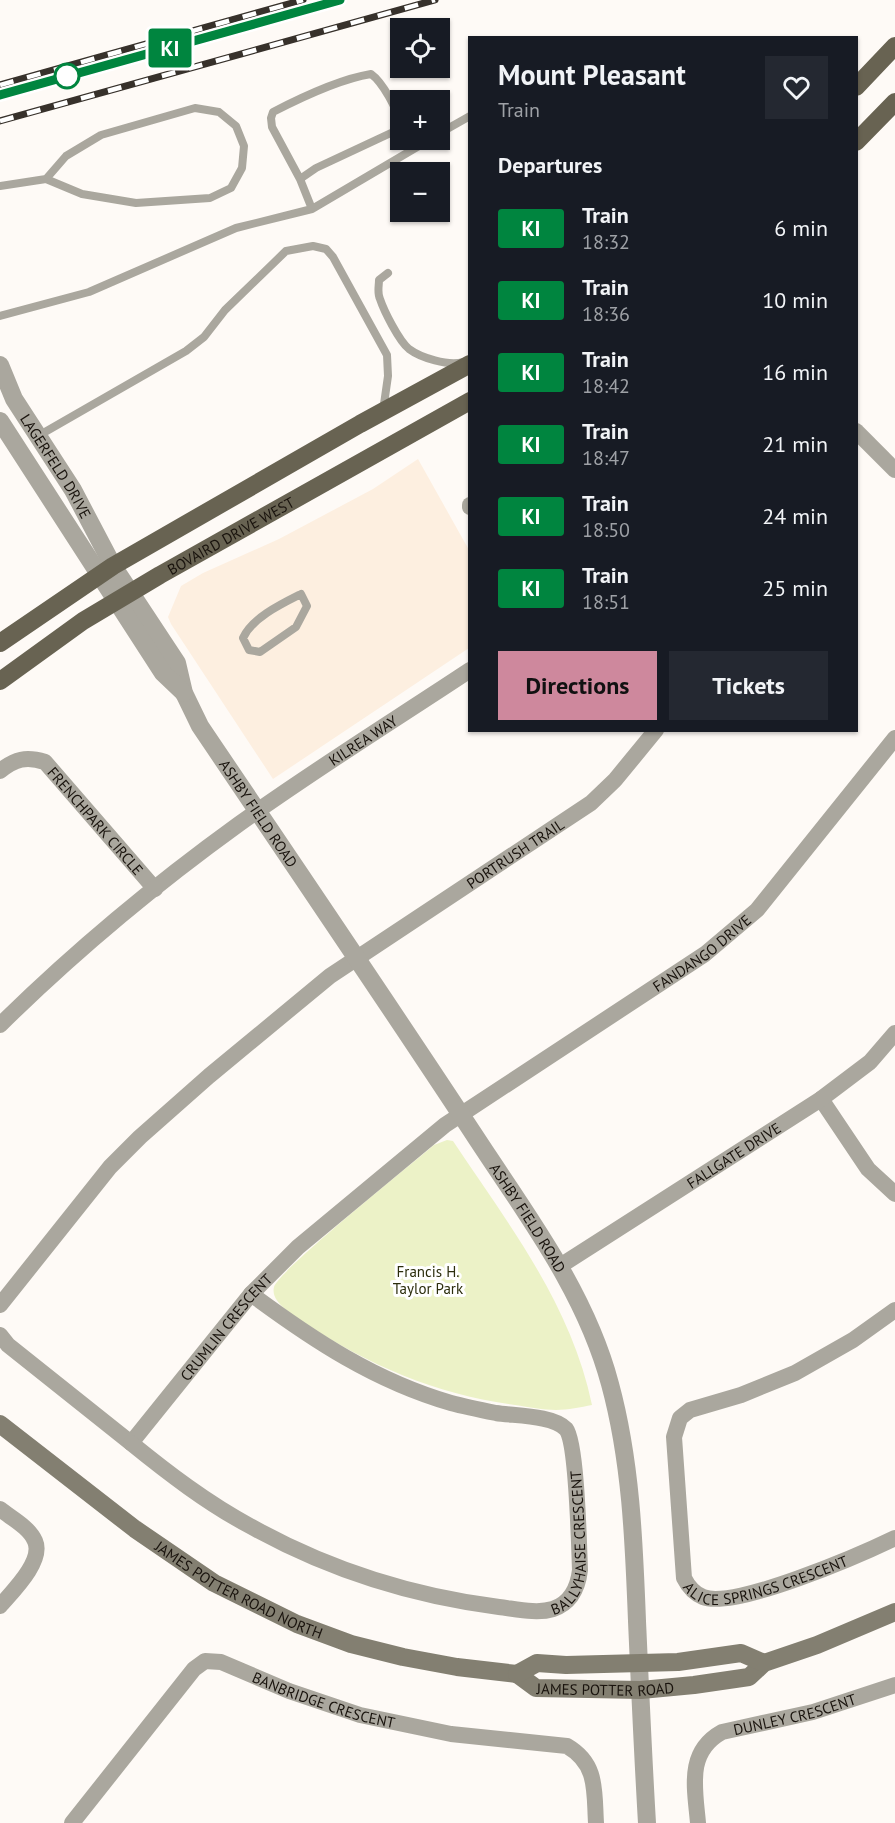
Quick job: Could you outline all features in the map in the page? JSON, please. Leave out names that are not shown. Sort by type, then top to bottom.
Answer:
[{"type":"main road","points":[[858,85],[895,46]]},
{"type":"main road","points":[[858,140],[895,102]]},
{"type":"main road","name":"BOVAIRD DRIVE WEST","points":[[0,643],[106,570],[468,363]]},
{"type":"main road","name":"BOVAIRD DRIVE WEST","points":[[0,681],[55,639],[124,597],[468,402]]},
{"type":"main road","name":"JAMES POTTER ROAD NORTH","points":[[0,1424],[135,1530],[214,1583],[276,1614],[351,1644],[403,1657],[456,1667],[517,1674]]},
{"type":"main road","name":"JAMES POTTER ROAD","points":[[764,1663],[741,1653],[678,1662],[640,1664],[537,1663],[517,1674],[536,1688],[641,1690],[749,1677],[764,1663],[818,1645],[895,1612]]},
{"type":"street","name":"LAGERFELD DRIVE","points":[[0,365],[14,399],[73,490],[106,570]]},
{"type":"street","name":"LAGERFELD DRIVE","points":[[0,422],[106,570]]},
{"type":"street","points":[[858,433],[895,470]]},
{"type":"street","name":"ASHBY FIELD ROAD","points":[[106,570],[124,597],[163,673],[184,693],[200,726],[357,958],[560,1266],[598,1345],[618,1419],[633,1530],[647,1823]]},
{"type":"street","name":"KILREA WAY","points":[[257,811],[468,671]]},
{"type":"street","name":"PORTRUSH TRAIL","points":[[357,958],[591,803],[615,780],[654,732]]},
{"type":"street","name":"FANDANGO DRIVE","points":[[460,1114],[705,954],[738,928],[757,910],[895,738]]},
{"type":"street","name":"FRENCHPARK CIRCLE","points":[[0,771],[13,761],[24,758],[45,762],[155,889]]},
{"type":"street","name":"FRENCHPARK CIRCLE","points":[[0,1025],[43,984],[155,889],[257,811]]},
{"type":"street","points":[[0,1305],[110,1167],[140,1137],[330,976],[357,958]]},
{"type":"street","name":"FALLGATE DRIVE","points":[[560,1266],[821,1099],[870,1062],[895,1033]]},
{"type":"street","points":[[821,1099],[868,1169],[895,1194]]},
{"type":"street","name":"CRUMLIN CRESCENT","points":[[131,1443],[251,1294],[298,1247],[460,1114]]},
{"type":"street","name":"BALLYHAISE CRESCENT","points":[[131,1443],[197,1493],[239,1520],[280,1542],[339,1568],[387,1584],[444,1598],[523,1610],[544,1611],[555,1608],[572,1595],[579,1581],[580,1570],[573,1457],[567,1430],[547,1419],[472,1408],[409,1388],[372,1372],[324,1346],[251,1294]]},
{"type":"street","name":"ALICE SPRINGS CRESCENT","points":[[895,1310],[853,1340],[795,1373],[741,1395],[690,1410],[680,1418],[674,1437],[684,1578],[688,1587],[704,1598],[740,1595],[790,1581],[854,1557],[895,1538]]},
{"type":"street","points":[[0,1335],[8,1345],[131,1443]]},
{"type":"street","points":[[0,1509],[26,1529],[35,1541],[36,1550],[33,1564],[0,1606]]},
{"type":"street","name":"BANBRIDGE CRESCENT","points":[[72,1823],[194,1669],[205,1661],[214,1661],[289,1691],[360,1715],[451,1734],[567,1746],[582,1757],[589,1766],[594,1788],[596,1823]]},
{"type":"street","name":"DUNLEY CRESCENT","points":[[698,1823],[694,1771],[697,1759],[710,1739],[722,1732],[813,1712],[895,1685]]},
{"type":"lane","points":[[300,179],[316,168],[393,132],[398,125],[397,115],[378,79],[371,74],[358,76],[273,112],[272,127],[300,179],[312,208]]},
{"type":"lane","points":[[0,186],[46,179],[82,194],[136,203],[210,198],[231,188],[242,168],[244,146],[236,126],[219,112],[195,108],[101,135],[66,156],[46,179]]},
{"type":"lane","points":[[450,127],[468,117]]},
{"type":"lane","points":[[0,316],[89,292],[236,228],[312,208],[412,150]]},
{"type":"lane","points":[[38,436],[186,351],[204,336],[225,310],[286,251],[313,246],[326,249],[333,257],[387,355],[388,376],[383,411]]},
{"type":"lane","points":[[388,273],[379,280],[379,298],[408,348],[432,360],[468,362]]},
{"type":"lane","points":[[301,594],[307,606],[296,627],[260,652],[249,650],[243,638],[247,629],[282,604],[301,594]]},
{"type":"shaded area","points":[[418,459],[468,548],[468,649],[273,779],[168,617],[181,586],[203,573],[279,539],[373,489]]},
{"type":"green space","name":"Francis H. Taylor Park","points":[[447,1140],[453,1141],[495,1203],[554,1299],[582,1368],[592,1405],[561,1410],[541,1409],[487,1400],[432,1386],[354,1353],[295,1316],[276,1298],[274,1287],[298,1261],[434,1145]]},
{"type":"railway","points":[[0,85],[303,0]]},
{"type":"railway","points":[[0,95],[340,0]]},
{"type":"railway","points":[[0,121],[435,0]]},
{"type":"train","name":"KI","points":[[0,95],[340,0]]}]
